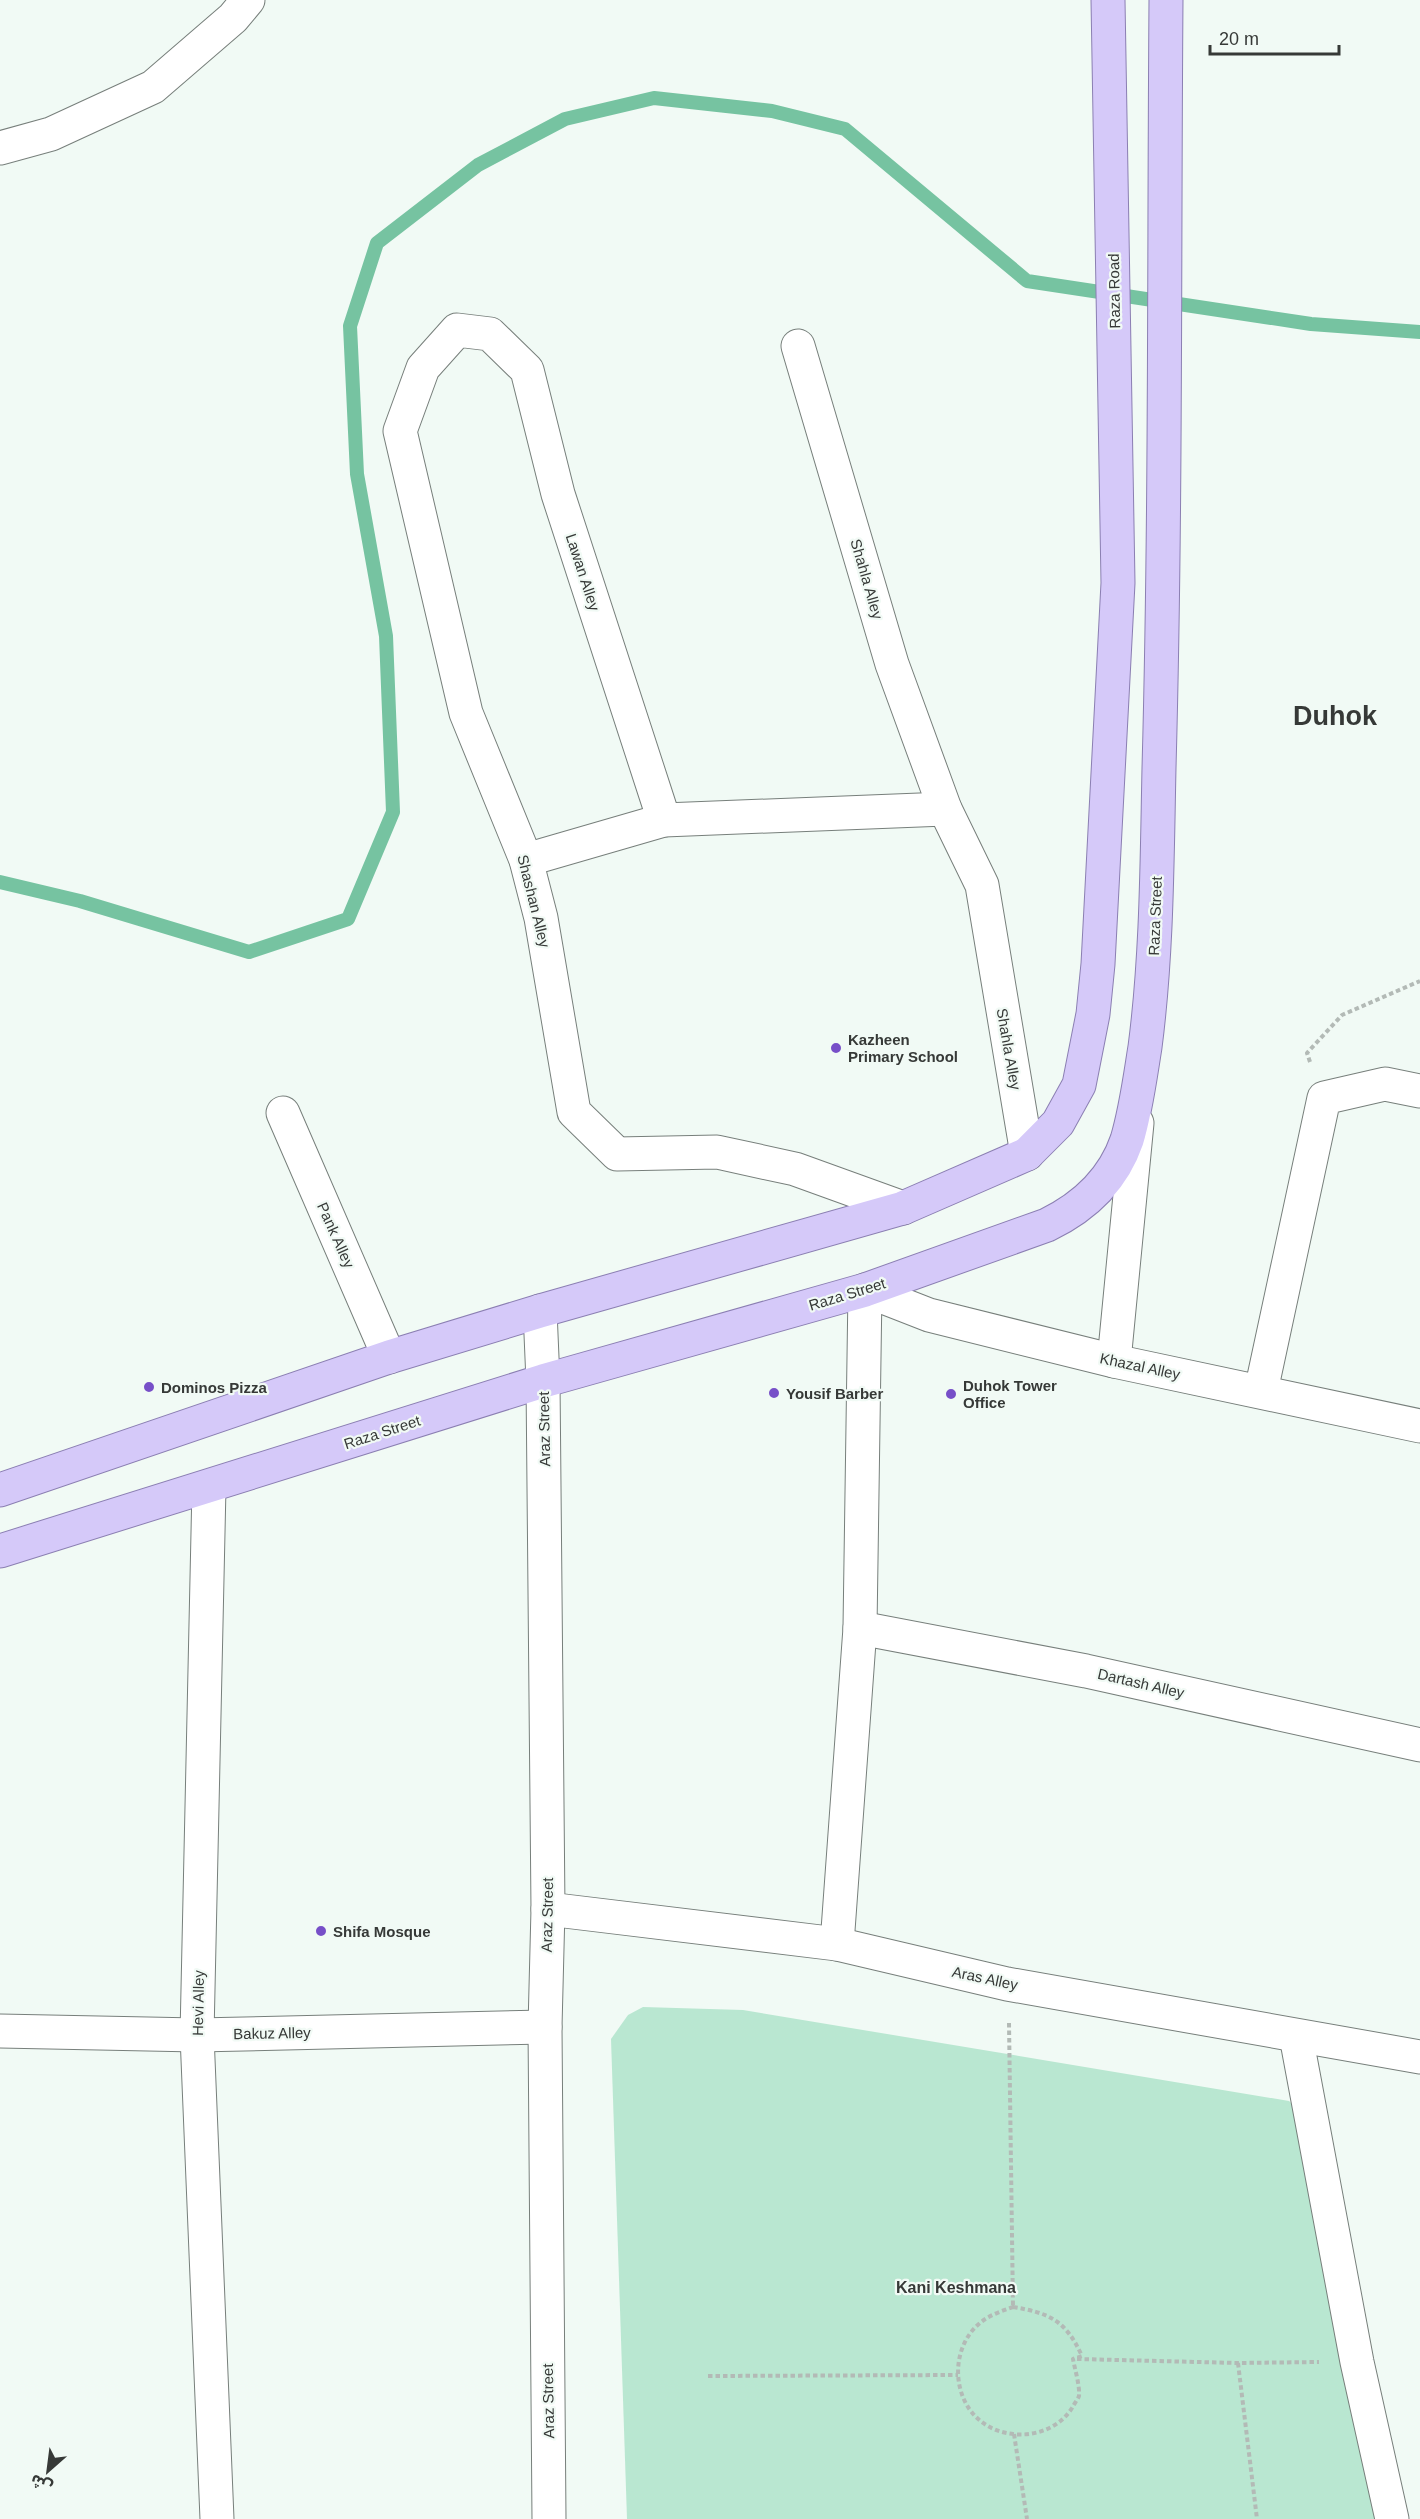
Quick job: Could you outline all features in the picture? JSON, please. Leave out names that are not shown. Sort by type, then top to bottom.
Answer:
[{"type":"main road","name":"Raza Road","points":[[1027,1154],[1051,1131],[1070,1105],[1079,1085],[1093,1014],[1098,964],[1118,582],[1108,0]]},
{"type":"main road","name":"Raza Street","points":[[0,1551],[543,1381],[865,1290],[1047,1226],[1069,1215],[1105,1182],[1127,1140],[1142,1067],[1149,1015],[1154,944],[1164,588],[1166,0]]},
{"type":"main road","points":[[0,1490],[389,1357],[540,1311],[903,1208],[1027,1154]]},
{"type":"street","points":[[0,148],[51,134],[153,87],[233,18],[248,0]]},
{"type":"street","name":"Shashan Alley","points":[[490,334],[458,330],[423,368],[400,431],[466,713],[526,860],[541,918],[574,1112],[617,1154],[717,1152],[795,1169],[903,1208]]},
{"type":"street","name":"Lawan Alley","points":[[490,334],[526,370],[558,494],[664,820]]},
{"type":"street","name":"Shahla Alley","points":[[798,346],[892,664],[945,809],[982,885],[1027,1154]]},
{"type":"street","points":[[526,860],[664,820],[945,809]]},
{"type":"street","points":[[1114,1361],[1142,1067]]},
{"type":"street","points":[[1261,1391],[1324,1098],[1385,1084],[1420,1091]]},
{"type":"street","name":"Pank Alley","points":[[283,1113],[389,1357]]},
{"type":"street","points":[[837,1944],[860,1628],[865,1290]]},
{"type":"street","name":"Khazal Alley","points":[[865,1290],[929,1315],[1114,1361],[1420,1426]]},
{"type":"street","name":"Araz Street","points":[[540,1311],[543,1381],[548,1909],[544,2027],[549,2519]]},
{"type":"street","name":"Hevi Alley","points":[[209,1487],[197,2035],[217,2519]]},
{"type":"street","name":"Dartash Alley","points":[[860,1628],[1086,1671],[1420,1745]]},
{"type":"street","name":"Aras Alley","points":[[548,1909],[837,1944],[1007,1984],[1420,2056]]},
{"type":"street","name":"Bakuz Alley","points":[[0,2031],[197,2035],[544,2027]]},
{"type":"street","points":[[1296,2036],[1357,2362],[1392,2519]]},
{"type":"path","points":[[1324,1098],[1307,1053],[1342,1015],[1420,981]]},
{"type":"path","points":[[1007,1984],[1011,2054],[1013,2307]]},
{"type":"path","points":[[1013,2307],[1040,2312],[1058,2321],[1073,2337],[1082,2356],[1073,2359],[1079,2396],[1068,2414],[1052,2426],[1033,2434],[1014,2434],[993,2429],[976,2418],[963,2400],[958,2375],[958,2359],[966,2339],[980,2323],[1013,2307]]},
{"type":"path","points":[[1073,2359],[1238,2363],[1357,2362]]},
{"type":"path","points":[[1238,2363],[1257,2519]]},
{"type":"path","points":[[708,2376],[958,2375]]},
{"type":"path","points":[[1014,2434],[1027,2519]]},
{"type":"green space","points":[[643,2007],[743,2010],[1289,2101],[1308,2119],[1387,2519],[627,2519],[611,2039],[628,2015]]},
{"type":"waterway","points":[[0,882],[80,901],[249,952],[348,919],[393,812],[386,636],[357,474],[350,326],[377,243],[478,165],[565,119],[654,98],[772,111],[845,129],[1027,281],[1311,324],[1420,332]]},
{"type":"place","name":"Kazheen Primary School","points":[[836,1048]]},
{"type":"place","name":"Dominos Pizza","points":[[149,1387]]},
{"type":"place","name":"Yousif Barber","points":[[774,1393]]},
{"type":"place","name":"Duhok Tower Office","points":[[951,1394]]},
{"type":"place","name":"Shifa Mosque","points":[[321,1931]]},
{"type":"district","name":"Duhok","points":[[1335,716]]},
{"type":"district","name":"Kani Keshmana","points":[[956,2287]]}]
